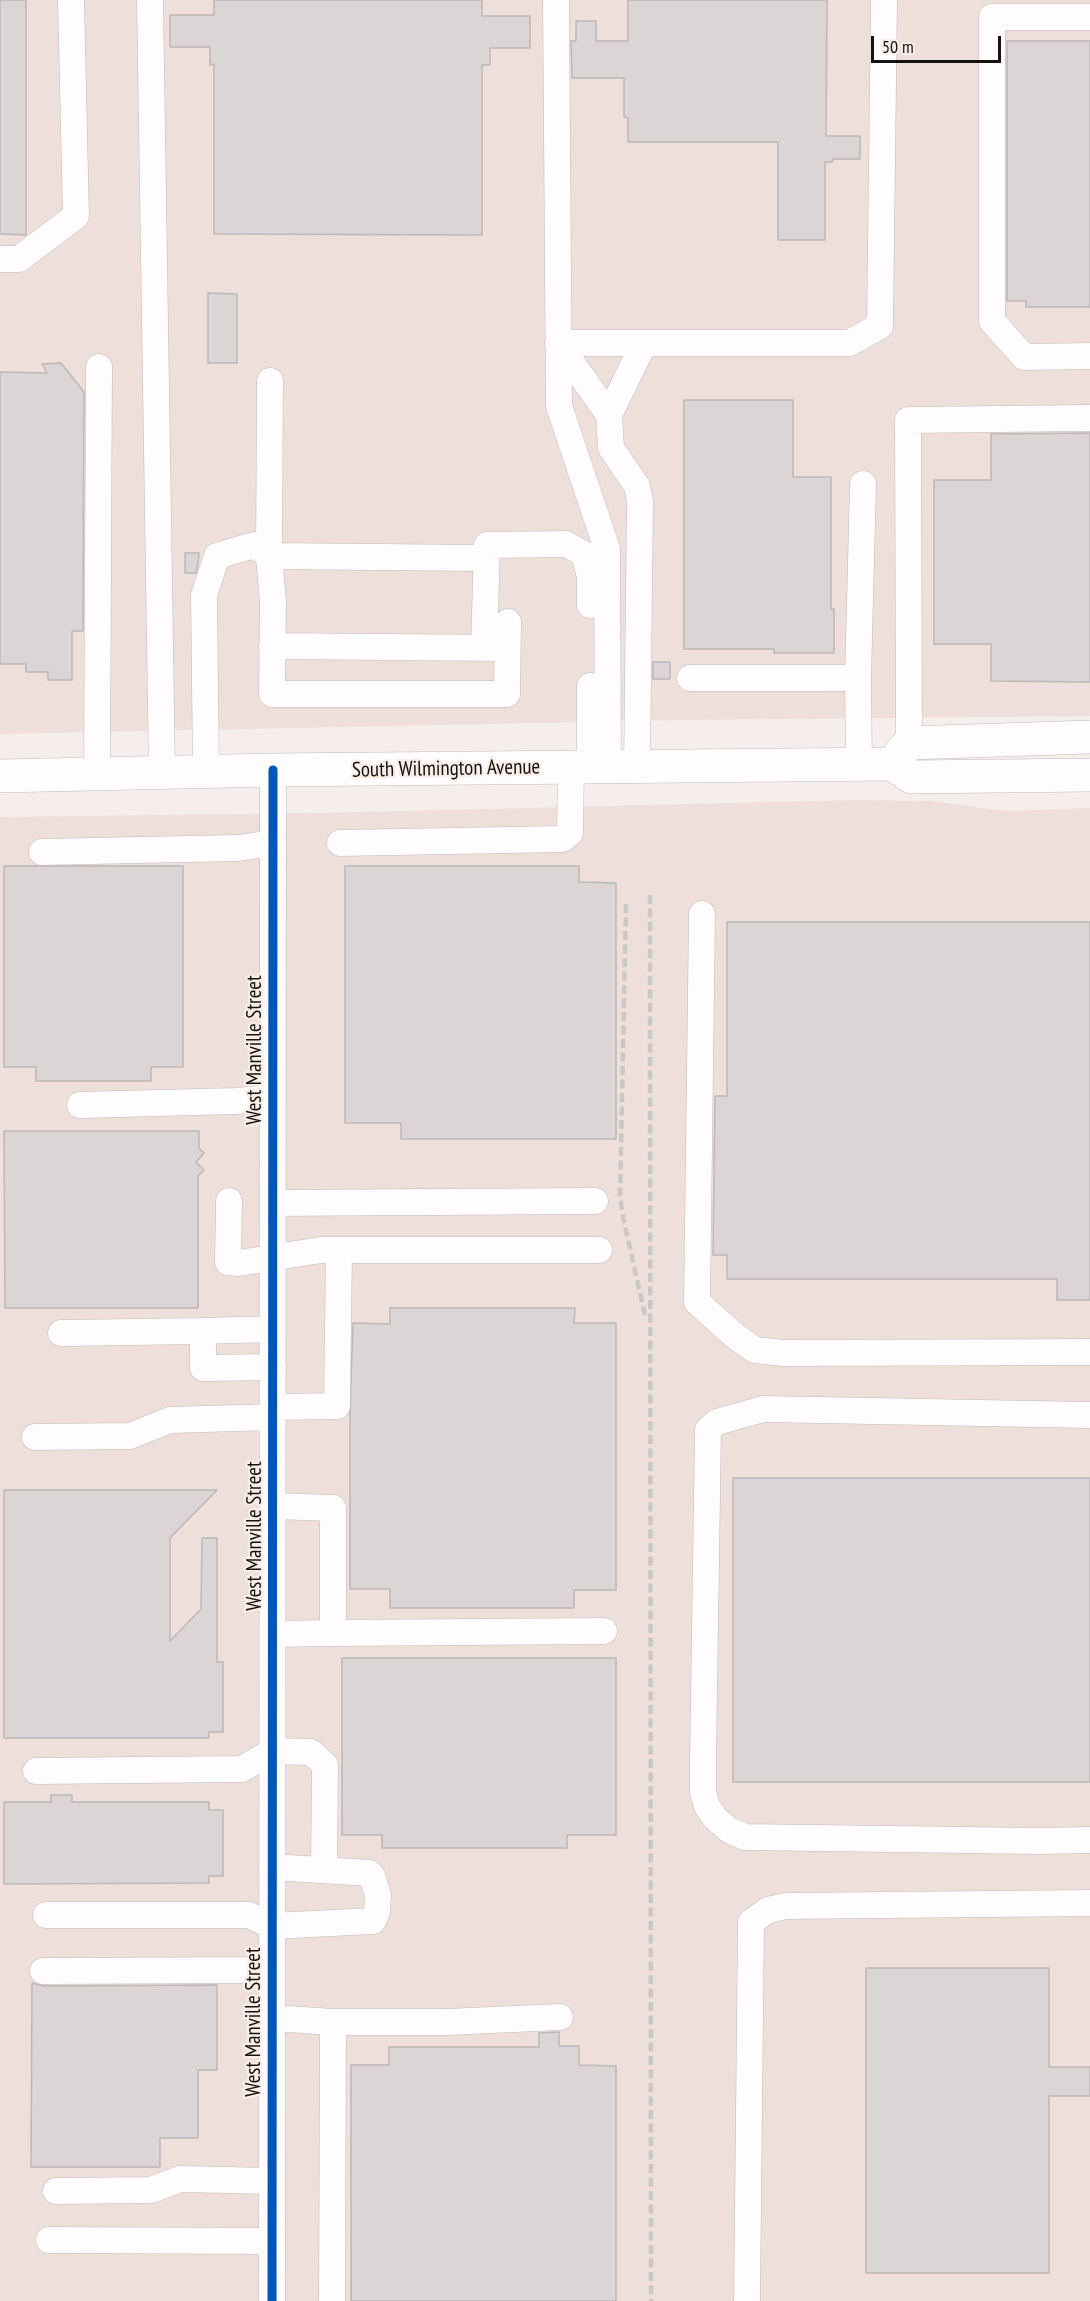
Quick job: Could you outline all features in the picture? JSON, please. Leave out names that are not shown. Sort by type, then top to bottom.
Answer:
[{"type":"main road","name":"South Wilmington Avenue","points":[[0,776],[273,770],[859,765],[900,754],[1090,737]]},
{"type":"main road","name":"South Wilmington Avenue","points":[[900,754],[911,777],[1090,775]]},
{"type":"street","points":[[0,259],[19,259],[76,216],[71,0]]},
{"type":"street","points":[[150,0],[162,772]]},
{"type":"street","points":[[556,0],[559,406],[607,549],[601,767]]},
{"type":"street","points":[[558,343],[849,343],[880,326],[884,0]]},
{"type":"street","points":[[1090,17],[992,17],[992,321],[1024,357],[1090,356]]},
{"type":"street","points":[[558,343],[609,415]]},
{"type":"street","points":[[340,843],[563,839],[570,833],[601,767],[640,501],[638,486],[610,448],[609,415],[644,343]]},
{"type":"street","points":[[97,774],[99,367]]},
{"type":"street","points":[[270,381],[269,556],[273,602],[272,694],[507,694],[496,648],[486,558],[487,545],[566,544],[584,554],[590,576],[601,767]]},
{"type":"street","points":[[900,754],[908,420],[1090,418]]},
{"type":"street","points":[[859,765],[858,678],[863,484]]},
{"type":"street","points":[[206,772],[204,595],[217,556],[254,545],[269,556],[486,558]]},
{"type":"street","points":[[496,648],[508,622]]},
{"type":"street","points":[[272,646],[496,648]]},
{"type":"street","points":[[690,678],[858,678]]},
{"type":"street","name":"West Manville Street","points":[[272,2301],[273,770]]},
{"type":"street","points":[[42,852],[238,848],[273,843]]},
{"type":"street","points":[[702,914],[697,1302],[735,1336],[756,1350],[783,1353],[1090,1352]]},
{"type":"street","points":[[80,1105],[273,1098]]},
{"type":"street","points":[[229,1201],[228,1262],[239,1263],[273,1256],[339,1250],[599,1250]]},
{"type":"street","points":[[273,1203],[595,1201]]},
{"type":"street","points":[[35,1437],[130,1436],[170,1420],[337,1406],[339,1250]]},
{"type":"street","points":[[61,1333],[273,1329]]},
{"type":"street","points":[[203,1331],[203,1368],[273,1367]]},
{"type":"street","points":[[1090,1415],[763,1409],[717,1422],[708,1430],[702,1761],[703,1792],[707,1806],[715,1818],[729,1830],[745,1837],[1090,1840]]},
{"type":"street","points":[[273,1506],[333,1508],[333,1634]]},
{"type":"street","points":[[273,1634],[603,1631]]},
{"type":"street","points":[[36,1771],[242,1769],[273,1751],[311,1752],[326,1765],[324,1870]]},
{"type":"street","points":[[46,1916],[249,1915],[272,1926],[373,1921],[377,1912],[378,1895],[372,1876],[367,1872],[272,1867]]},
{"type":"street","points":[[747,2301],[751,1922],[768,1910],[786,1906],[1090,1903]]},
{"type":"street","points":[[44,1971],[272,1970]]},
{"type":"street","points":[[272,2018],[333,2022],[446,2022],[560,2017]]},
{"type":"street","points":[[332,2301],[333,2022]]},
{"type":"street","points":[[56,2191],[151,2190],[180,2179],[272,2181]]},
{"type":"street","points":[[49,2240],[272,2241]]},
{"type":"shaded area","points":[[0,0],[1090,0],[1090,716],[679,720],[0,734]]},
{"type":"shaded area","points":[[855,800],[931,801],[1005,811],[1090,808],[1090,2301],[0,2301],[0,817],[319,813]]},
{"type":"building","points":[[0,0],[26,0],[26,235],[0,234]]},
{"type":"building","points":[[214,0],[482,0],[482,16],[530,16],[530,48],[490,48],[490,65],[482,65],[482,235],[214,234],[214,64],[210,65],[210,47],[170,47],[170,15],[214,15]]},
{"type":"building","points":[[628,0],[827,0],[826,136],[860,136],[860,159],[833,159],[832,162],[825,162],[825,240],[778,240],[778,142],[628,142],[628,118],[624,117],[624,78],[572,78],[571,41],[576,41],[576,21],[596,21],[596,41],[628,41]]},
{"type":"building","points":[[1007,41],[1090,41],[1090,307],[1026,307],[1026,301],[1007,301]]},
{"type":"building","points":[[208,293],[237,294],[237,363],[208,363]]},
{"type":"building","points":[[61,363],[84,392],[83,631],[72,631],[72,680],[48,680],[48,672],[26,672],[26,664],[0,664],[0,372],[47,373],[42,364]]},
{"type":"building","points":[[684,400],[793,400],[793,477],[831,477],[831,609],[834,609],[834,653],[774,653],[774,649],[684,649]]},
{"type":"building","points":[[1090,433],[1090,682],[991,681],[991,644],[934,644],[934,480],[991,480],[991,434]]},
{"type":"building","points":[[185,553],[199,553],[196,573],[185,573]]},
{"type":"building","points":[[653,662],[670,662],[670,679],[653,679]]},
{"type":"building","points":[[4,866],[183,866],[183,1067],[151,1067],[151,1081],[36,1081],[36,1067],[4,1067]]},
{"type":"building","points":[[345,866],[579,866],[579,882],[616,883],[616,1139],[401,1139],[401,1123],[345,1123]]},
{"type":"building","points":[[727,922],[1090,922],[1090,1300],[1057,1300],[1057,1279],[727,1279],[727,1255],[713,1255],[715,1096],[727,1096]]},
{"type":"building","points":[[4,1131],[199,1131],[199,1148],[204,1153],[196,1162],[204,1170],[198,1176],[198,1308],[5,1308]]},
{"type":"building","points":[[390,1308],[575,1308],[574,1323],[616,1323],[616,1590],[574,1590],[574,1608],[390,1608],[390,1589],[350,1589],[350,1412],[353,1323],[390,1324]]},
{"type":"building","points":[[733,1478],[1090,1478],[1090,1782],[733,1782]]},
{"type":"building","points":[[4,1490],[217,1490],[170,1538],[170,1641],[201,1609],[202,1538],[217,1538],[217,1662],[223,1662],[223,1732],[209,1732],[209,1738],[4,1738]]},
{"type":"building","points":[[342,1658],[616,1658],[616,1835],[567,1835],[567,1848],[382,1848],[382,1835],[342,1835]]},
{"type":"building","points":[[51,1795],[72,1795],[72,1802],[209,1802],[209,1810],[223,1810],[223,1876],[209,1876],[209,1883],[4,1884],[4,1802],[51,1802]]},
{"type":"building","points":[[866,1968],[1049,1968],[1049,2067],[1090,2067],[1090,2096],[1049,2096],[1049,2273],[866,2273]]},
{"type":"building","points":[[32,1983],[43,1986],[217,1985],[217,2070],[198,2070],[198,2138],[160,2138],[160,2167],[31,2167]]},
{"type":"building","points":[[559,2032],[559,2046],[579,2046],[579,2065],[616,2066],[616,2301],[351,2301],[351,2065],[389,2065],[389,2047],[539,2047],[539,2033]]},
{"type":"railway","points":[[650,895],[651,2301]]},
{"type":"railway","points":[[626,904],[620,1196],[645,1315]]},
{"type":"cycle path","points":[[272,2301],[273,770]]}]
